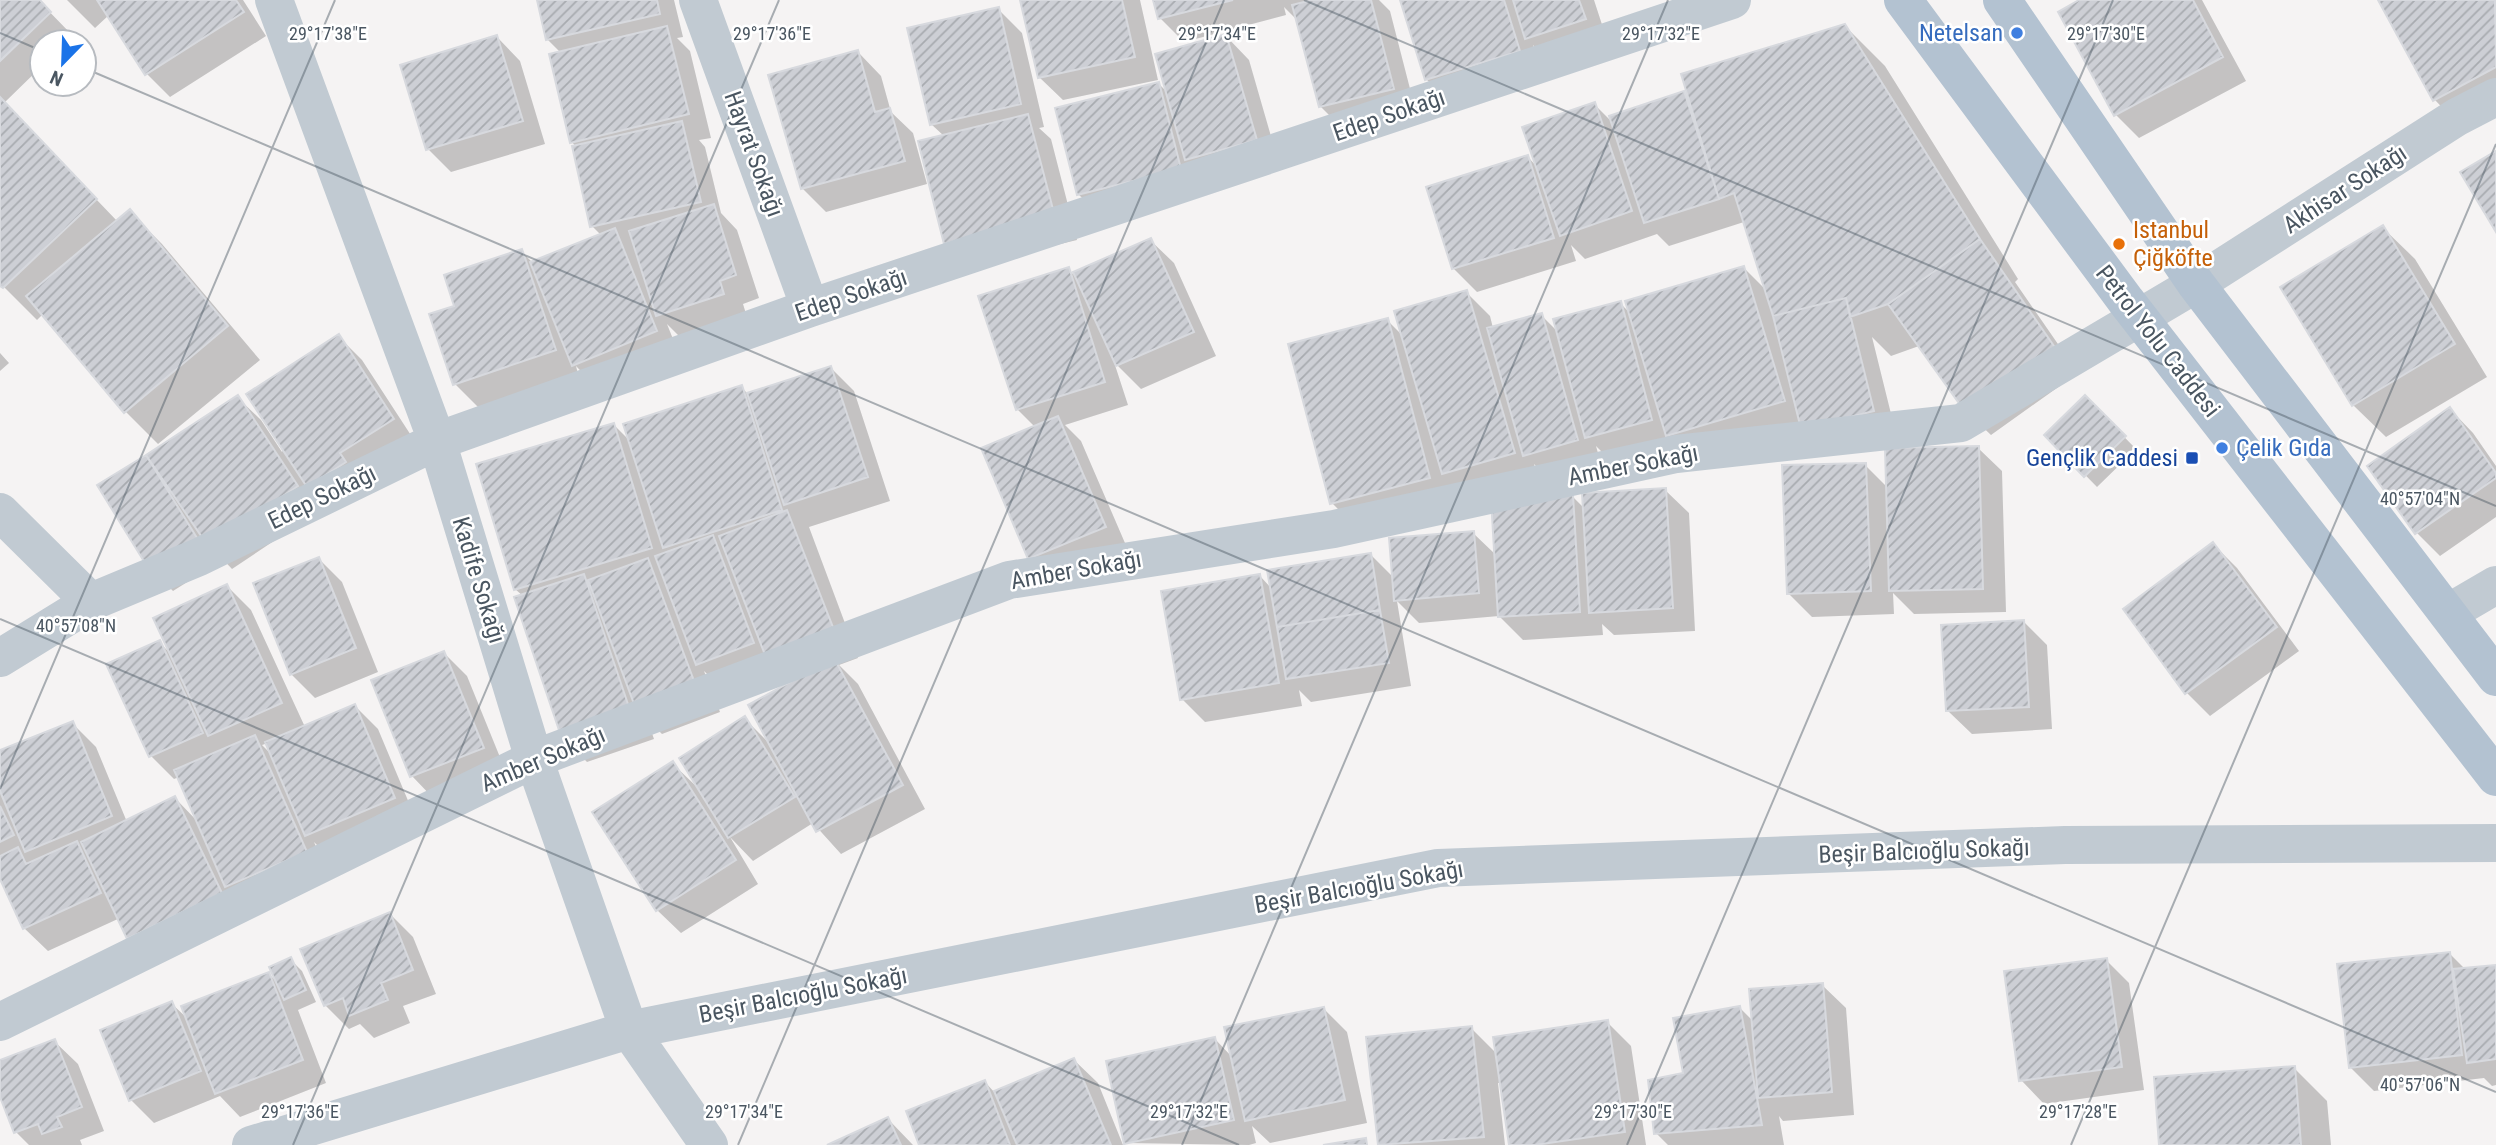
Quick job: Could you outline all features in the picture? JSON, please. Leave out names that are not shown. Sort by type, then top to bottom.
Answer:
[{"type":"main road","name":"Petrol Yolu Caddesi","points":[[1903,0],[2140,318],[2496,777]]},
{"type":"main road","points":[[2002,0],[2196,284],[2496,677]]},
{"type":"street","name":"Kadife Sokağı","points":[[274,0],[437,441],[534,759],[629,1030],[709,1145]]},
{"type":"street","name":"Edep Sokağı","points":[[0,659],[91,601],[199,557],[437,441],[810,308],[1732,0]]},
{"type":"street","name":"Hayrat Sokağı","points":[[706,1],[810,308]]},
{"type":"street","name":"Akhisar Sokağı","points":[[2196,284],[2457,117],[2496,97]]},
{"type":"street","name":"Amber Sokağı","points":[[0,1022],[534,759],[1009,580],[1334,529],[1675,454],[1961,424],[2196,284]]},
{"type":"street","points":[[0,512],[91,601]]},
{"type":"street","points":[[2448,613],[2496,585]]},
{"type":"street","name":"Beşir Balcıoğlu Sokağı","points":[[251,1145],[629,1030],[1438,868],[2065,845],[2496,843]]},
{"type":"building","points":[[0,0],[40,0],[51,12],[34,28],[28,28],[28,34],[0,61]]},
{"type":"building","points":[[97,0],[236,0],[244,12],[145,75]]},
{"type":"building","points":[[537,0],[657,0],[660,14],[546,40]]},
{"type":"building","points":[[1020,0],[1122,0],[1135,57],[1038,78]]},
{"type":"building","points":[[1153,0],[1233,0],[1158,19]]},
{"type":"building","points":[[1312,0],[1371,0],[1394,89],[1319,107],[1292,5]]},
{"type":"building","points":[[1400,0],[1504,0],[1520,51],[1425,80]]},
{"type":"building","points":[[1513,0],[1579,0],[1586,19],[1525,39]]},
{"type":"building","points":[[2079,0],[2193,0],[2223,57],[2114,116],[2058,12]]},
{"type":"building","points":[[2378,0],[2495,0],[2496,67],[2433,101]]},
{"type":"building","points":[[999,7],[1021,104],[930,125],[907,28]]},
{"type":"building","points":[[1845,24],[1980,239],[1888,304],[1850,317],[1846,298],[1773,316],[1734,193],[1719,199],[1681,74]]},
{"type":"building","points":[[667,26],[689,114],[570,143],[549,54]]},
{"type":"building","points":[[1226,34],[1257,140],[1185,160],[1155,54]]},
{"type":"building","points":[[497,35],[523,121],[426,150],[400,65]]},
{"type":"building","points":[[858,50],[875,112],[890,108],[905,161],[801,189],[768,75]]},
{"type":"building","points":[[1159,82],[1181,169],[1077,195],[1055,108]]},
{"type":"building","points":[[1684,91],[1719,199],[1644,223],[1609,116]]},
{"type":"building","points":[[0,97],[97,199],[3,288],[0,286]]},
{"type":"building","points":[[1595,102],[1632,211],[1560,236],[1522,127]]},
{"type":"building","points":[[1028,114],[1055,217],[944,244],[918,141]]},
{"type":"building","points":[[682,121],[701,202],[590,227],[572,146]]},
{"type":"building","points":[[2496,151],[2496,232],[2460,172]]},
{"type":"building","points":[[1528,155],[1554,238],[1452,269],[1426,187]]},
{"type":"building","points":[[714,204],[736,275],[720,281],[724,294],[656,316],[629,231]]},
{"type":"building","points":[[130,209],[228,326],[124,413],[26,296]]},
{"type":"building","points":[[2383,225],[2455,344],[2352,406],[2280,287]]},
{"type":"building","points":[[615,228],[657,331],[572,366],[530,262]]},
{"type":"building","points":[[1151,238],[1194,332],[1116,366],[1073,272]]},
{"type":"building","points":[[1980,239],[2056,349],[1966,413],[1888,304]]},
{"type":"building","points":[[522,249],[556,350],[453,385],[429,314],[454,306],[444,275]]},
{"type":"building","points":[[1744,266],[1785,401],[1666,436],[1625,301]]},
{"type":"building","points":[[1069,267],[1105,382],[1016,410],[978,296]]},
{"type":"building","points":[[1467,290],[1515,453],[1442,474],[1394,311]]},
{"type":"building","points":[[1846,298],[1874,411],[1801,429],[1773,316]]},
{"type":"building","points":[[1621,301],[1652,420],[1585,438],[1553,319]]},
{"type":"building","points":[[1542,313],[1578,440],[1523,456],[1487,328]]},
{"type":"building","points":[[1388,318],[1430,478],[1330,504],[1288,344]]},
{"type":"building","points":[[339,334],[394,419],[340,453],[346,462],[307,487],[246,394]]},
{"type":"building","points":[[831,366],[868,477],[784,505],[747,393]]},
{"type":"building","points":[[742,385],[782,510],[663,548],[623,424]]},
{"type":"building","points":[[238,395],[298,486],[208,546],[146,455]]},
{"type":"building","points":[[2085,395],[2126,436],[2084,477],[2044,435]]},
{"type":"building","points":[[2450,407],[2496,473],[2496,478],[2415,534],[2367,466]]},
{"type":"building","points":[[1058,416],[1106,527],[1028,559],[981,448]]},
{"type":"building","points":[[614,423],[652,548],[514,590],[476,464]]},
{"type":"building","points":[[1979,446],[1983,589],[1889,591],[1885,448]]},
{"type":"building","points":[[146,455],[197,538],[148,568],[97,485]]},
{"type":"building","points":[[1866,463],[1871,591],[1787,594],[1782,465]]},
{"type":"building","points":[[1666,488],[1673,608],[1589,613],[1582,493]]},
{"type":"building","points":[[1573,495],[1580,612],[1498,617],[1491,499]]},
{"type":"building","points":[[787,510],[836,635],[767,660],[719,536]]},
{"type":"building","points":[[1474,531],[1479,593],[1394,601],[1389,538]]},
{"type":"building","points":[[713,535],[754,643],[696,665],[655,556]]},
{"type":"building","points":[[2213,542],[2277,627],[2185,694],[2123,609]]},
{"type":"building","points":[[1371,553],[1380,610],[1277,627],[1267,570]]},
{"type":"building","points":[[319,557],[356,648],[290,675],[253,583]]},
{"type":"building","points":[[648,558],[697,689],[637,712],[588,580]]},
{"type":"building","points":[[584,574],[632,716],[562,739],[514,597]]},
{"type":"building","points":[[1260,574],[1279,683],[1180,700],[1161,591]]},
{"type":"building","points":[[227,584],[282,703],[208,736],[153,618]]},
{"type":"building","points":[[1380,610],[1389,663],[1286,679],[1277,627]]},
{"type":"building","points":[[2024,620],[2029,707],[1946,711],[1941,625]]},
{"type":"building","points":[[160,640],[203,733],[149,757],[106,664]]},
{"type":"building","points":[[444,651],[484,748],[410,777],[371,680]]},
{"type":"building","points":[[834,658],[903,785],[816,832],[748,705]]},
{"type":"building","points":[[355,704],[395,798],[305,836],[265,742]]},
{"type":"building","points":[[745,716],[795,797],[728,838],[679,758]]},
{"type":"building","points":[[73,721],[112,816],[25,852],[0,791],[0,750]]},
{"type":"building","points":[[255,735],[307,852],[225,887],[174,770]]},
{"type":"building","points":[[673,761],[736,860],[656,911],[592,812]]},
{"type":"building","points":[[175,796],[222,893],[127,939],[81,842]]},
{"type":"building","points":[[0,806],[14,835],[0,842]]},
{"type":"building","points":[[77,841],[101,893],[23,929],[0,879],[0,856],[18,847],[26,864]]},
{"type":"building","points":[[390,912],[413,970],[381,983],[388,1000],[349,1016],[343,998],[324,1006],[300,949]]},
{"type":"building","points":[[2450,952],[2462,1055],[2349,1068],[2337,964]]},
{"type":"building","points":[[291,957],[306,990],[284,1000],[269,967]]},
{"type":"building","points":[[2107,958],[2122,1067],[2019,1081],[2004,971]]},
{"type":"building","points":[[2496,965],[2496,1059],[2467,1063],[2453,969]]},
{"type":"building","points":[[269,972],[303,1060],[215,1094],[181,1006]]},
{"type":"building","points":[[1823,983],[1832,1092],[1758,1098],[1749,989]]},
{"type":"building","points":[[172,1001],[201,1071],[129,1101],[100,1030]]},
{"type":"building","points":[[1740,1006],[1762,1125],[1654,1134],[1648,1080],[1683,1073],[1673,1018]]},
{"type":"building","points":[[1324,1007],[1345,1100],[1245,1121],[1224,1027]]},
{"type":"building","points":[[1608,1020],[1625,1132],[1535,1145],[1509,1145],[1493,1037]]},
{"type":"building","points":[[1472,1026],[1484,1137],[1378,1145],[1366,1037]]},
{"type":"building","points":[[1215,1037],[1234,1120],[1124,1144],[1106,1061]]},
{"type":"building","points":[[55,1039],[82,1107],[57,1117],[62,1127],[42,1134],[38,1124],[14,1133],[0,1097],[0,1060]]},
{"type":"building","points":[[1074,1058],[1111,1145],[1017,1145],[994,1091]]},
{"type":"building","points":[[2295,1066],[2301,1145],[2159,1145],[2154,1077]]},
{"type":"building","points":[[985,1080],[1010,1145],[919,1145],[906,1111]]},
{"type":"building","points":[[888,1117],[901,1145],[827,1145]]},
{"type":"building","points":[[1366,1138],[1367,1145],[1323,1145]]},
{"type":"place","name":"Netelsan","points":[[2017,33]]},
{"type":"place","name":"Istanbul Çiğköfte","points":[[2119,244]]},
{"type":"place","name":"Çelik Gıda","points":[[2222,448]]},
{"type":"place","name":"Gençlik Caddesi","points":[[2192,458]]}]
